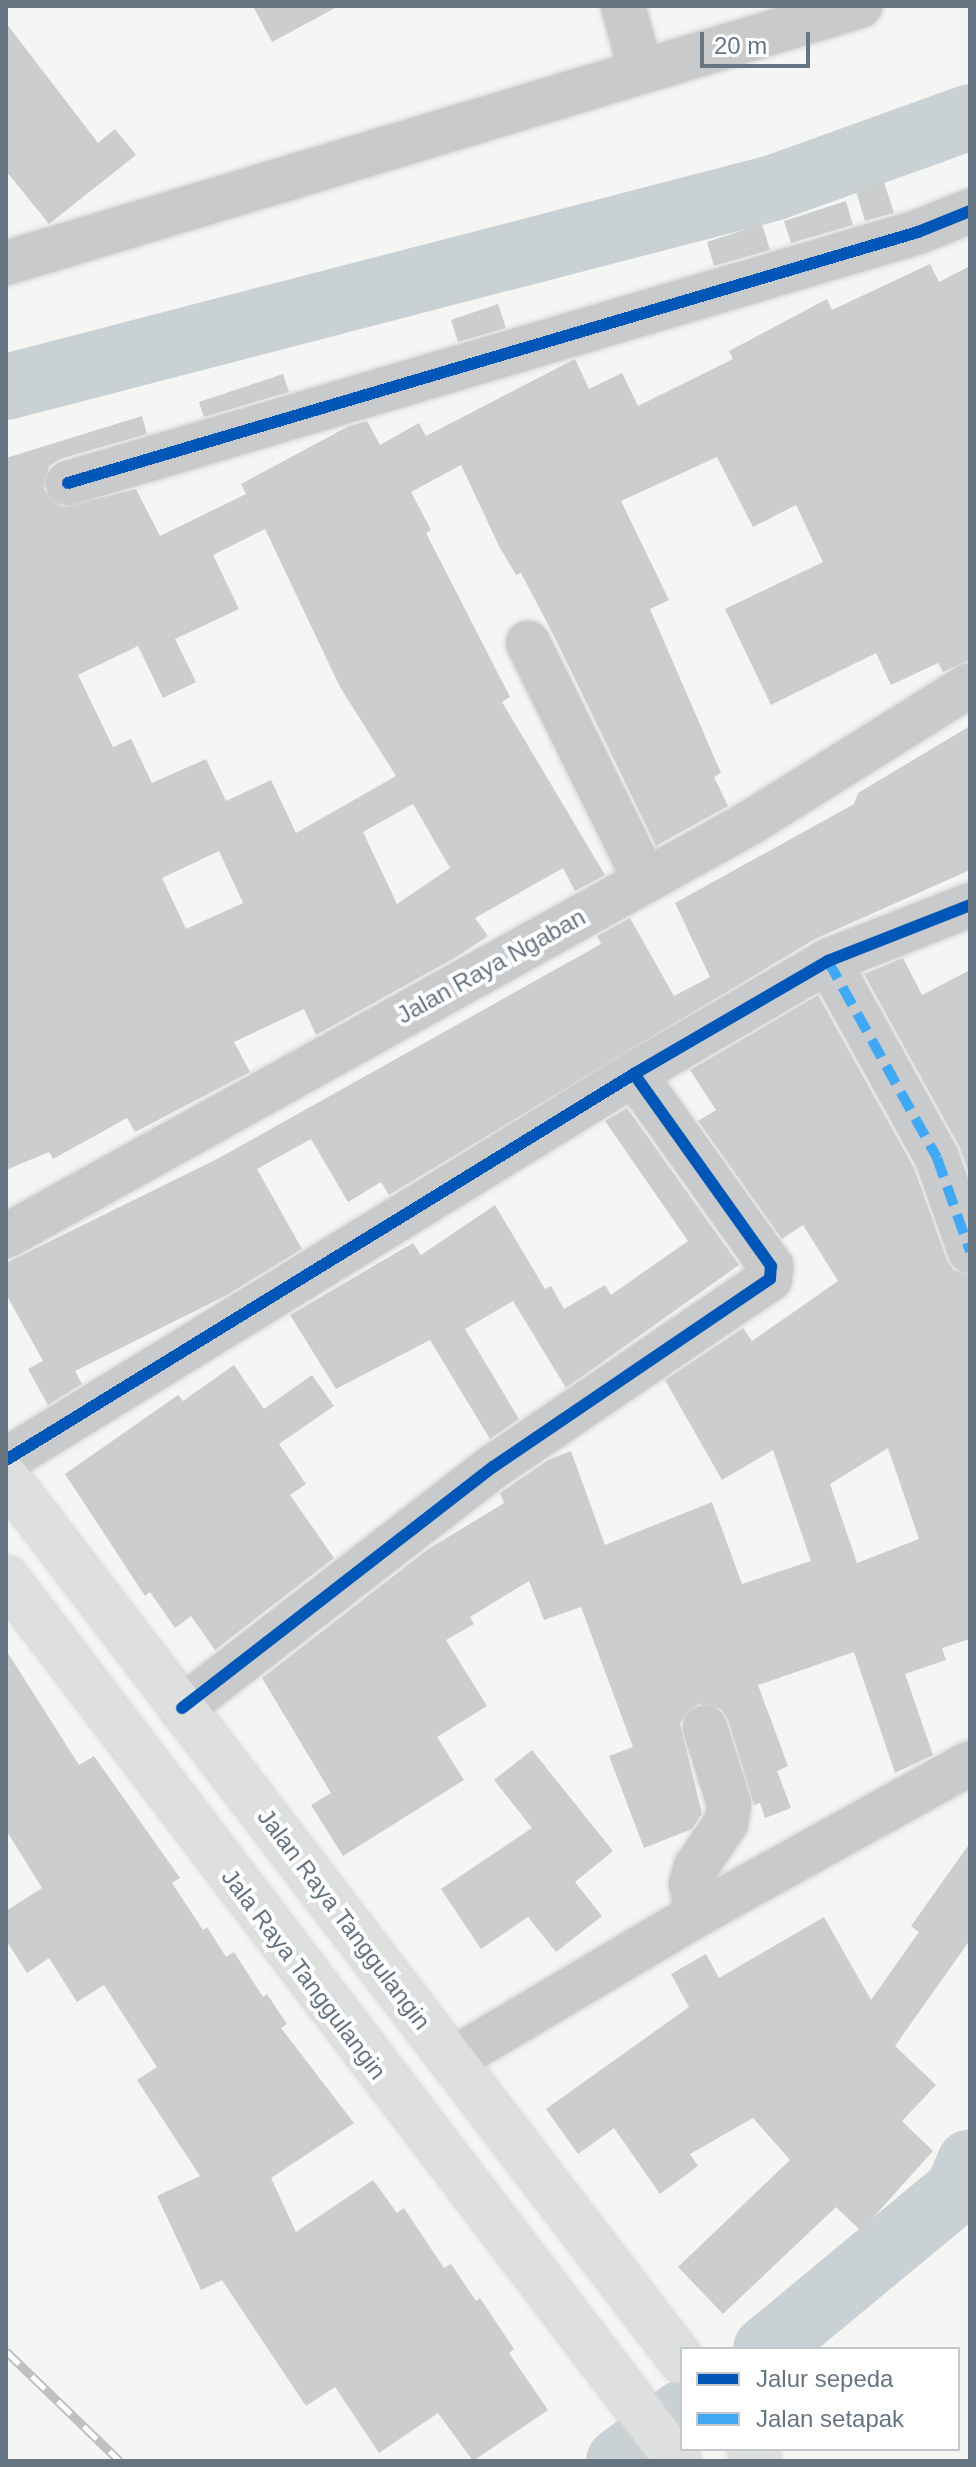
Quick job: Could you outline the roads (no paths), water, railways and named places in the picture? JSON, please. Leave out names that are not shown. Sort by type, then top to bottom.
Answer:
[{"type":"highway","name":"Jalan Raya Tanggulangin","points":[[6,1477],[677,2355]]},
{"type":"highway","name":"Jala Raya Tanggulangin","points":[[6,1578],[309,1982],[678,2461]]},
{"type":"highway","points":[[309,1982],[358,1936]]},
{"type":"street","points":[[623,6],[641,71]]},
{"type":"street","points":[[6,263],[860,6]]},
{"type":"street","points":[[68,483],[918,232],[970,211]]},
{"type":"street","points":[[528,643],[645,880]]},
{"type":"street","name":"Jalan Raya Ngaban","points":[[6,1236],[753,821],[970,685]]},
{"type":"street","points":[[6,1460],[634,1074],[828,961],[970,905]]},
{"type":"street","points":[[828,961],[937,1158],[970,1251]]},
{"type":"street","points":[[182,1708],[493,1467],[770,1279],[771,1266],[634,1074]]},
{"type":"street","points":[[698,1914],[691,1884],[696,1867],[726,1823],[729,1803],[705,1728]]},
{"type":"street","points":[[452,2060],[698,1914],[970,1763]]},
{"type":"waterway","points":[[6,387],[773,188],[970,117]]},
{"type":"waterway","points":[[768,2347],[958,2190],[970,2162]]},
{"type":"waterway","points":[[619,2461],[680,2415]]},
{"type":"railway","points":[[6,2351],[120,2461]]}]
